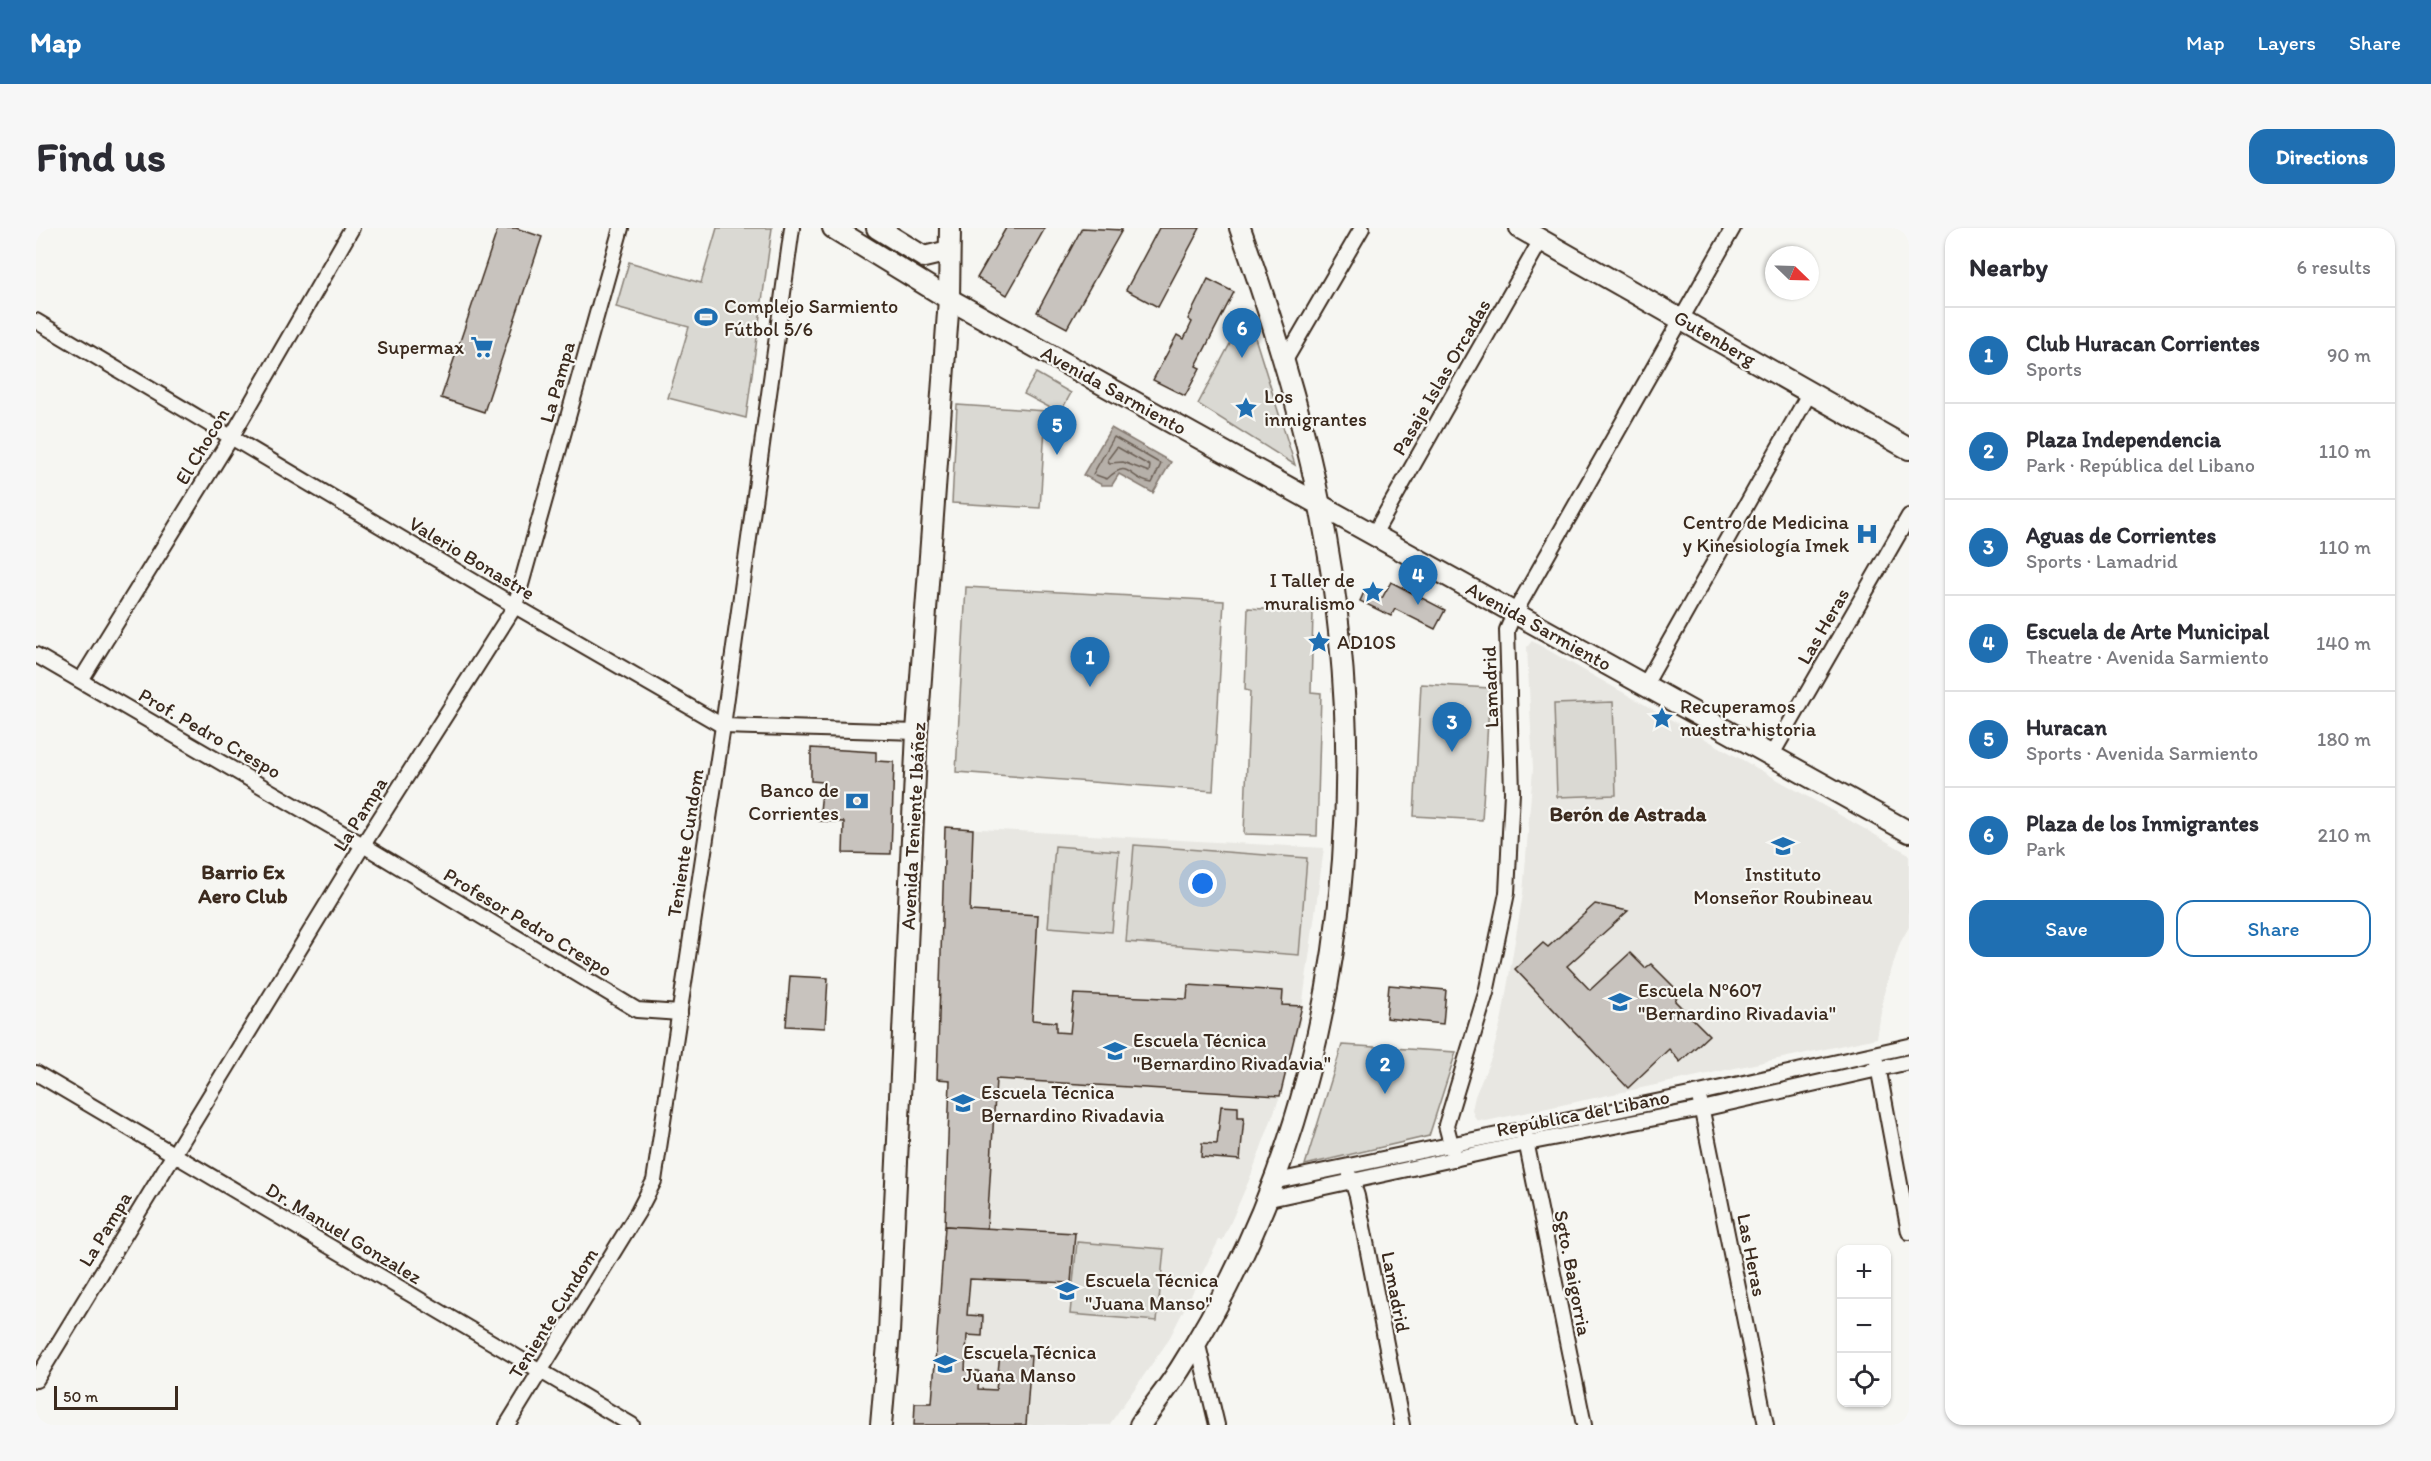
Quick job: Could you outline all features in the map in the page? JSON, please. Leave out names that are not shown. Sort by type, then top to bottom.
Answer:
[{"type":"main road","name":"Avenida Sarmiento","points":[[833,228],[949,299],[1909,832]]},
{"type":"main road","points":[[877,228],[924,256],[949,251]]},
{"type":"main road","name":"Avenida Teniente Ibáñez","points":[[881,1425],[888,1333],[917,732],[949,299],[950,228]]},
{"type":"main road","points":[[1140,1425],[1197,1341],[1236,1268],[1265,1200],[1306,1087],[1324,1005],[1340,912],[1344,851],[1343,678],[1320,504],[1283,364],[1240,228]]},
{"type":"main road","name":"Gutenberg","points":[[1520,228],[1909,449]]},
{"type":"street","name":"El Chocon","points":[[81,680],[232,436],[352,228]]},
{"type":"street","name":"La Pampa","points":[[36,1380],[363,845],[515,606],[621,228]]},
{"type":"street","name":"Teniente Cundom","points":[[507,1425],[638,1212],[654,1181],[723,726],[792,228]]},
{"type":"street","points":[[1283,364],[1362,228]]},
{"type":"street","name":"Lamadrid","points":[[1455,1159],[1446,1125],[1486,993],[1507,893],[1512,792],[1508,630],[1515,612],[1733,228]]},
{"type":"street","name":"Pasaje Islas Orcadas","points":[[1374,534],[1541,240]]},
{"type":"street","name":"Valerio Bonastre","points":[[36,321],[515,606],[723,726],[917,732]]},
{"type":"street","points":[[1645,685],[1810,392]]},
{"type":"street","name":"Las Heras","points":[[1771,756],[1909,516]]},
{"type":"street","name":"Prof. Pedro Crespo","points":[[36,655],[363,845]]},
{"type":"street","name":"Profesor Pedro Crespo","points":[[363,845],[638,1010],[680,1013]]},
{"type":"street","name":"República del Libano","points":[[1265,1200],[1455,1159],[1525,1136],[1875,1052],[1909,1046]]},
{"type":"street","points":[[1875,1052],[1909,1232]]},
{"type":"street","name":"República del Libano","points":[[1272,1182],[1451,1143],[1525,1136],[1702,1110],[1909,1062]]},
{"type":"street","name":"Dr. Manuel Gonzalez","points":[[36,1073],[632,1425]]},
{"type":"street","name":"Las Heras","points":[[1699,1094],[1766,1425]]},
{"type":"street","name":"Sgto. Baigorria","points":[[1525,1136],[1584,1425]]},
{"type":"street","name":"Lamadrid","points":[[1347,1167],[1402,1425]]},
{"type":"street","points":[[1197,1341],[1217,1425]]},
{"type":"shaded area","name":"Complejo Sarmiento Fútbol 5/6","points":[[717,228],[772,228],[746,418],[668,398],[689,327],[616,307],[629,262],[701,283]]},
{"type":"shaded area","points":[[1247,312],[1295,465],[1198,404]]},
{"type":"shaded area","points":[[1036,373],[1071,393],[1060,413],[1024,394]]},
{"type":"shaded area","points":[[957,405],[1046,411],[1040,508],[952,503]]},
{"type":"shaded area","points":[[966,587],[1224,601],[1213,791],[956,772]]},
{"type":"shaded area","points":[[1248,608],[1313,612],[1311,692],[1321,693],[1317,836],[1244,834],[1250,691],[1245,690]]},
{"type":"shaded area","points":[[1532,641],[1909,854],[1909,927],[1900,943],[1884,993],[1877,1038],[1486,1121],[1476,1120],[1472,1110],[1475,1096],[1492,1056],[1502,1017],[1523,894],[1533,769],[1527,647]]},
{"type":"shaded area","points":[[1421,684],[1490,688],[1482,820],[1414,816]]},
{"type":"shaded area","points":[[1613,702],[1616,795],[1557,797],[1554,704]]},
{"type":"shaded area","name":"Escuela Técnica \"Bernardino Rivadavia\"","points":[[945,827],[1324,848],[1300,1023],[1280,1096],[1250,1178],[1223,1240],[1219,1240],[1168,1341],[1109,1425],[914,1425],[932,1403],[945,1226],[950,1080],[937,1079]]},
{"type":"shaded area","points":[[1134,845],[1307,858],[1299,955],[1126,942]]},
{"type":"shaded area","points":[[1055,846],[1119,851],[1112,932],[1048,927]]},
{"type":"shaded area","points":[[1342,1045],[1456,1052],[1429,1136],[1305,1165]]},
{"type":"shaded area","points":[[1077,1242],[1164,1249],[1157,1321],[1070,1314]]},
{"type":"water","points":[[1111,428],[1171,462],[1153,493],[1119,474],[1112,485],[1102,485],[1083,475]]},
{"type":"building","name":"Supermax","points":[[498,228],[516,228],[542,237],[484,412],[441,398]]},
{"type":"building","points":[[1006,228],[1045,228],[1007,295],[977,278]]},
{"type":"building","points":[[1082,228],[1122,230],[1067,328],[1037,312]]},
{"type":"building","points":[[1159,228],[1200,228],[1158,307],[1126,290]]},
{"type":"building","points":[[1208,279],[1234,292],[1196,366],[1200,368],[1185,396],[1153,380],[1177,335],[1184,339],[1192,322],[1188,319]]},
{"type":"building","points":[[1391,582],[1445,610],[1435,629],[1395,609],[1391,616],[1360,601],[1365,590],[1382,598]]},
{"type":"building","name":"Banco de Corrientes","points":[[811,748],[876,752],[876,761],[894,762],[891,854],[843,853],[844,822],[819,821],[823,782],[811,781]]},
{"type":"building","name":"Escuela Técnica \"Bernardino Rivadavia\"","points":[[945,827],[973,829],[970,911],[1038,915],[1032,1020],[1056,1022],[1056,1032],[1070,1033],[1074,994],[1187,999],[1188,985],[1283,991],[1282,1005],[1302,1006],[1280,1096],[996,1079],[987,1229],[945,1226],[950,1080],[937,1079]]},
{"type":"building","name":"Escuela Nº607 \"Bernardino Rivadavia\"","points":[[1595,904],[1628,911],[1567,966],[1590,990],[1630,953],[1645,968],[1651,964],[1679,992],[1675,1001],[1709,1035],[1680,1062],[1669,1049],[1628,1088],[1515,969],[1543,943],[1548,947]]},
{"type":"building","points":[[790,976],[828,978],[825,1028],[786,1026]]},
{"type":"building","points":[[1389,985],[1446,990],[1443,1024],[1386,1018]]},
{"type":"building","points":[[1221,1106],[1238,1107],[1238,1117],[1244,1117],[1240,1160],[1201,1157],[1202,1143],[1217,1144]]},
{"type":"building","name":"Escuela Técnica \"Juana Manso\"","points":[[945,1226],[1075,1233],[1071,1283],[970,1279],[967,1315],[983,1316],[982,1336],[967,1335],[965,1370],[979,1371],[978,1389],[996,1390],[1000,1354],[1031,1356],[1026,1425],[914,1425],[915,1403],[932,1403]]},
{"type":"place","name":"Complejo Sarmiento Fútbol 5/6","points":[[706,317]]},
{"type":"place","name":"Supermax","points":[[482,347]]},
{"type":"place","name":"Plaza de los Inmigrantes","points":[[1242,358]]},
{"type":"place","name":"Los inmigrantes","points":[[1246,408]]},
{"type":"place","name":"Huracan","points":[[1057,455]]},
{"type":"place","name":"Centro de Medicina y Kinesiología Imek","points":[[1867,534]]},
{"type":"place","name":"I Taller de muralismo","points":[[1373,592]]},
{"type":"place","name":"Escuela de Arte Municipal","points":[[1418,605]]},
{"type":"place","name":"AD10S","points":[[1319,642]]},
{"type":"place","name":"Club Huracan Corrientes","points":[[1090,687]]},
{"type":"place","name":"Recuperamos nuestra historia","points":[[1662,718]]},
{"type":"place","name":"Aguas de Corrientes","points":[[1452,752]]},
{"type":"place","name":"Banco de Corrientes","points":[[857,801]]},
{"type":"place","name":"Instituto Monseñor Roubineau","points":[[1783,846]]},
{"type":"place","name":"Escuela Nº607 \"Bernardino Rivadavia\"","points":[[1620,1002]]},
{"type":"place","name":"Escuela Técnica \"Bernardino Rivadavia\"","points":[[1115,1051]]},
{"type":"place","name":"Plaza Independencia","points":[[1385,1094]]},
{"type":"place","name":"Escuela Técnica Bernardino Rivadavia","points":[[963,1103]]},
{"type":"place","name":"Escuela Técnica \"Juana Manso\"","points":[[1067,1291]]},
{"type":"place","name":"Escuela Técnica Juana Manso","points":[[945,1364]]},
{"type":"district","name":"Berón de Astrada","points":[[1628,814]]},
{"type":"district","name":"Barrio Ex Aero Club","points":[[243,884]]}]
